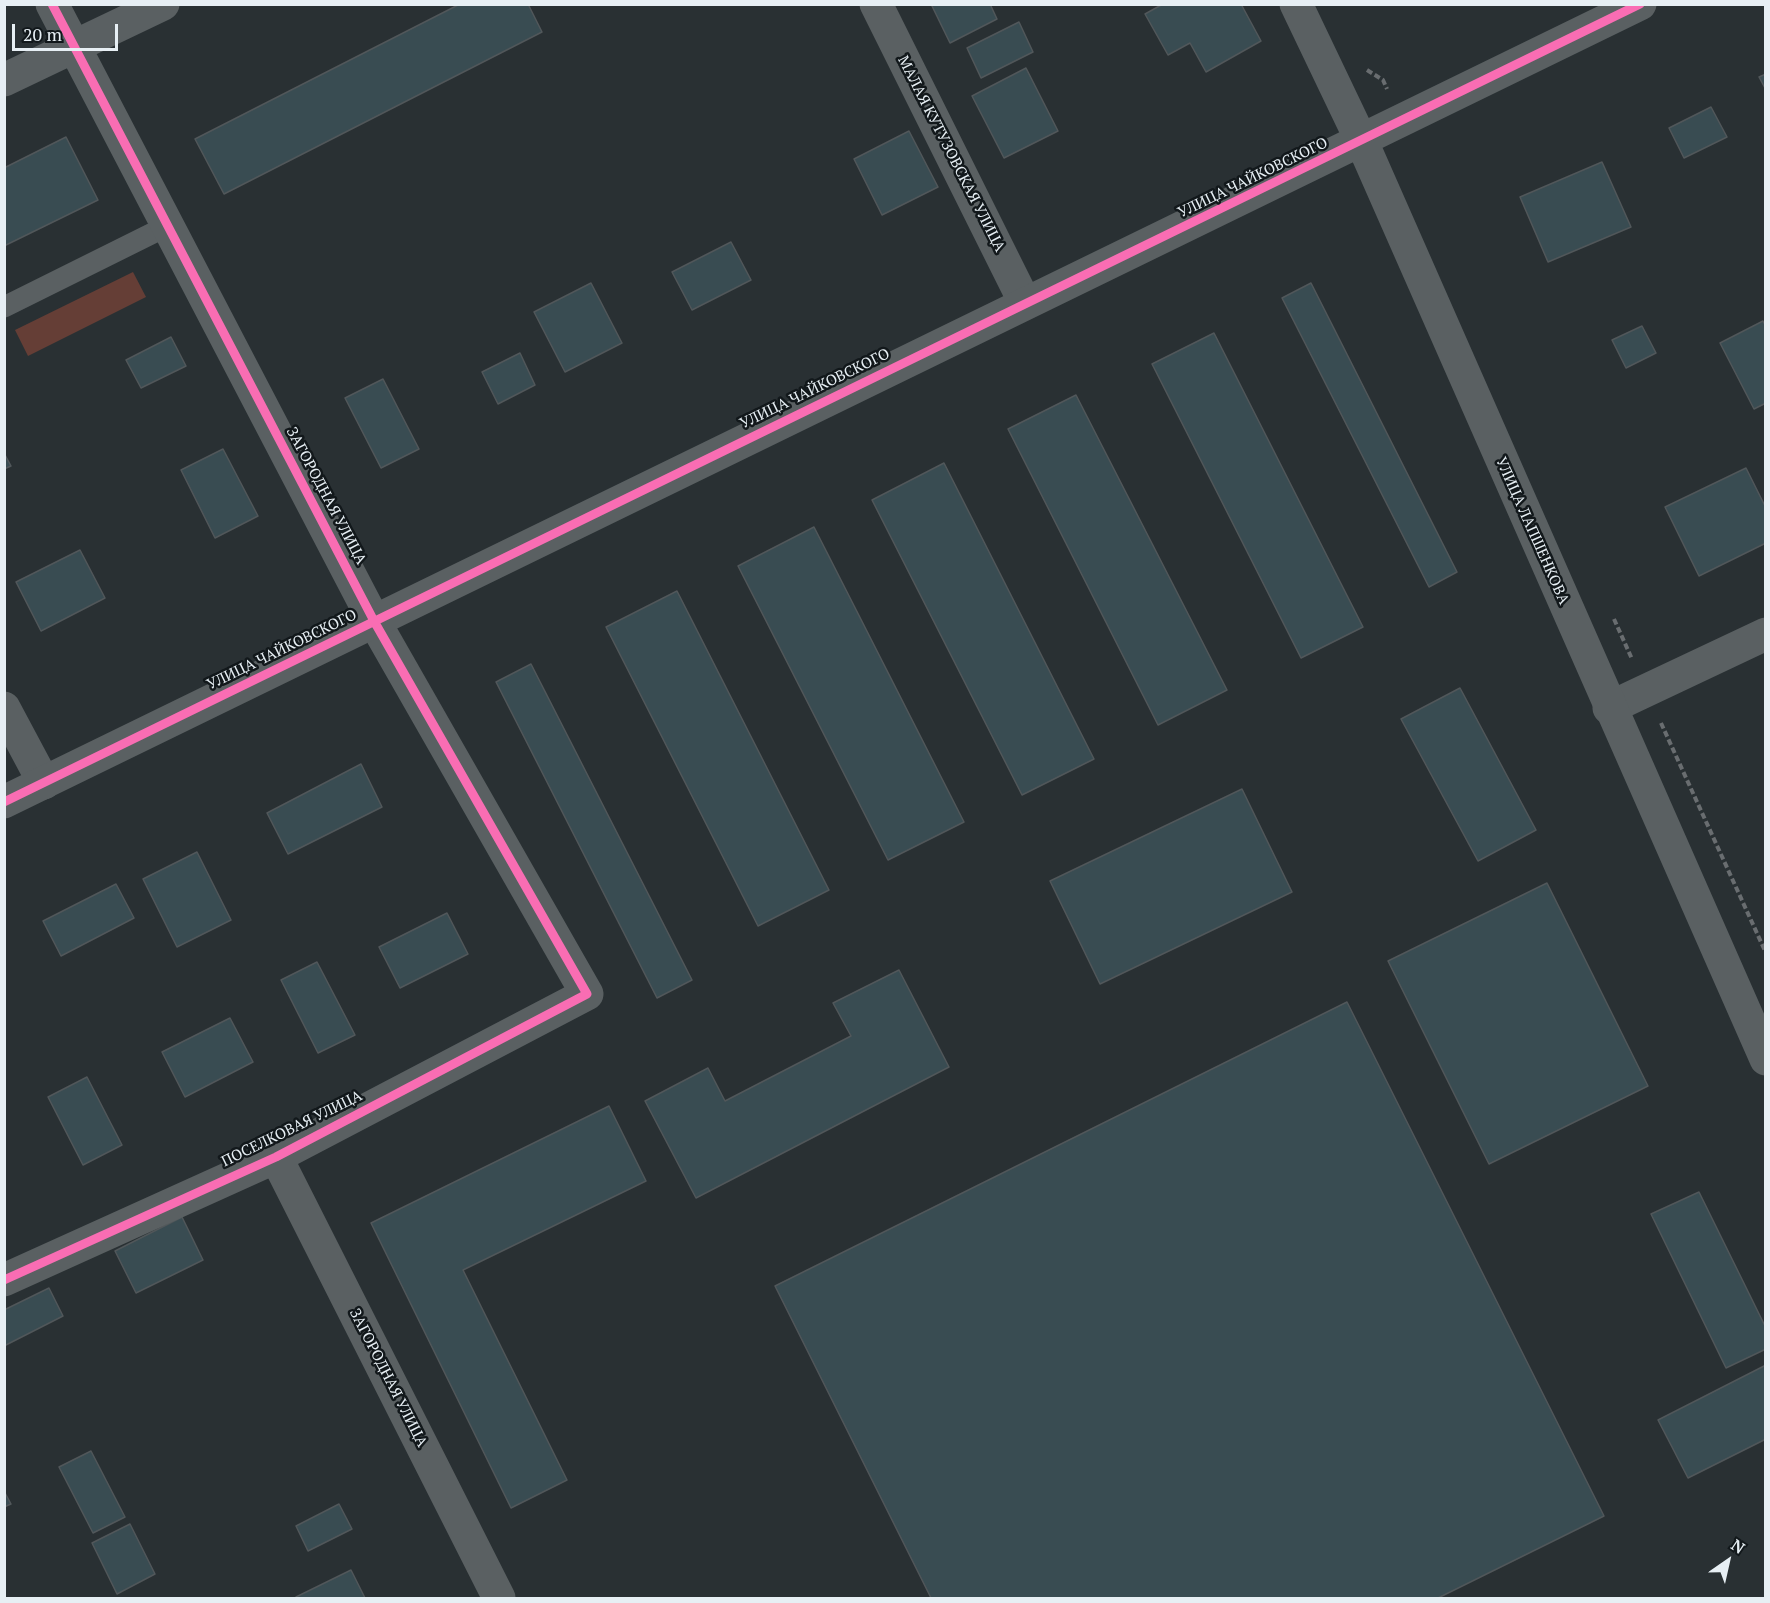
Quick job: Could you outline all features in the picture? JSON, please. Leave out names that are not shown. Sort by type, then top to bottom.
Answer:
[{"type":"street","name":"ЗАГОРОДНАЯ УЛИЦА","points":[[52,4],[374,621],[587,994]]},
{"type":"street","points":[[4,80],[163,4]]},
{"type":"street","name":"МАЛАЯ КУТУЗОВСКАЯ УЛИЦА","points":[[876,4],[1025,303]]},
{"type":"street","name":"УЛИЦА ЛАПШЕНКОВА","points":[[1296,4],[1362,142],[1609,708],[1766,1059]]},
{"type":"street","name":"УЛИЦА ЧАЙКОВСКОГО","points":[[4,802],[1025,303],[1362,142],[1640,4]]},
{"type":"street","points":[[1609,708],[1766,634]]},
{"type":"street","points":[[4,708],[44,783]]},
{"type":"street","name":"ПОСЕЛКОВАЯ УЛИЦА","points":[[4,1280],[276,1157],[587,994]]},
{"type":"street","name":"ЗАГОРОДНАЯ УЛИЦА","points":[[276,1157],[499,1599]]},
{"type":"lane","points":[[4,307],[167,226]]},
{"type":"shaded area","points":[[133,272],[146,297],[28,356],[15,330]]},
{"type":"building","points":[[460,4],[528,4],[542,32],[224,194],[195,139]]},
{"type":"building","points":[[931,4],[990,4],[997,19],[950,43]]},
{"type":"building","points":[[1163,4],[1241,4],[1261,41],[1206,72],[1190,43],[1168,55],[1145,14]]},
{"type":"building","points":[[1019,22],[1033,52],[981,78],[967,48]]},
{"type":"building","points":[[1026,68],[1058,131],[1004,158],[972,96]]},
{"type":"building","points":[[1766,74],[1766,90],[1759,77]]},
{"type":"building","points":[[1711,107],[1727,137],[1684,158],[1669,128]]},
{"type":"building","points":[[909,131],[938,187],[882,215],[854,159]]},
{"type":"building","points":[[66,137],[98,200],[4,246],[4,168]]},
{"type":"building","points":[[1602,162],[1631,227],[1548,262],[1520,197]]},
{"type":"building","points":[[731,242],[751,280],[692,310],[672,272]]},
{"type":"building","points":[[591,283],[622,343],[565,372],[534,312]]},
{"type":"building","points":[[1311,283],[1457,572],[1429,587],[1282,298]]},
{"type":"building","points":[[1763,321],[1766,327],[1766,403],[1754,409],[1720,343]]},
{"type":"building","points":[[1642,326],[1656,353],[1626,368],[1612,340]]},
{"type":"building","points":[[1214,333],[1363,627],[1301,658],[1152,364]]},
{"type":"building","points":[[171,337],[186,366],[141,388],[126,360]]},
{"type":"building","points":[[520,353],[535,385],[498,404],[482,372]]},
{"type":"building","points":[[383,379],[419,449],[381,468],[345,398]]},
{"type":"building","points":[[1076,395],[1227,690],[1158,725],[1008,429]]},
{"type":"building","points":[[223,449],[258,516],[215,538],[181,470]]},
{"type":"building","points":[[4,453],[11,466],[4,469]]},
{"type":"building","points":[[944,463],[1094,759],[1022,795],[872,500]]},
{"type":"building","points":[[1746,468],[1766,508],[1766,543],[1699,576],[1665,507]]},
{"type":"building","points":[[814,527],[964,822],[888,860],[738,566]]},
{"type":"building","points":[[80,550],[105,598],[41,631],[16,582]]},
{"type":"building","points":[[677,591],[829,890],[758,926],[606,627]]},
{"type":"building","points":[[531,664],[692,980],[657,998],[496,682]]},
{"type":"building","points":[[1460,688],[1536,830],[1478,861],[1401,719]]},
{"type":"building","points":[[361,764],[382,807],[288,854],[267,813]]},
{"type":"building","points":[[1242,789],[1292,892],[1100,984],[1050,881]]},
{"type":"building","points":[[197,852],[231,920],[177,947],[143,879]]},
{"type":"building","points":[[1547,883],[1648,1086],[1489,1164],[1388,961]]},
{"type":"building","points":[[116,884],[134,918],[61,956],[43,921]]},
{"type":"building","points":[[447,913],[468,954],[400,988],[379,947]]},
{"type":"building","points":[[317,962],[355,1035],[318,1053],[281,980]]},
{"type":"building","points":[[899,970],[949,1067],[696,1198],[645,1101],[708,1068],[725,1101],[851,1036],[833,1003]]},
{"type":"building","points":[[1347,1002],[1604,1516],[1438,1598],[931,1598],[775,1286]]},
{"type":"building","points":[[230,1018],[253,1062],[185,1097],[162,1052]]},
{"type":"building","points":[[87,1077],[122,1145],[83,1165],[48,1097]]},
{"type":"building","points":[[609,1106],[646,1181],[463,1270],[567,1480],[511,1508],[371,1223]]},
{"type":"building","points":[[1699,1192],[1766,1328],[1766,1349],[1726,1368],[1651,1214]]},
{"type":"building","points":[[182,1217],[203,1260],[136,1293],[115,1251]]},
{"type":"building","points":[[49,1288],[63,1316],[4,1346],[4,1310]]},
{"type":"building","points":[[1766,1365],[1766,1439],[1688,1478],[1658,1420]]},
{"type":"building","points":[[91,1451],[125,1517],[93,1533],[59,1467]]},
{"type":"building","points":[[4,1491],[11,1504],[4,1507]]},
{"type":"building","points":[[339,1504],[352,1529],[308,1551],[296,1526]]},
{"type":"building","points":[[130,1524],[155,1574],[117,1594],[92,1543]]},
{"type":"building","points":[[351,1570],[365,1598],[296,1598],[296,1597]]},
{"type":"cycle path","points":[[4,1280],[276,1157],[587,994],[374,621],[52,4]]},
{"type":"cycle path","points":[[4,802],[1640,4]]}]
